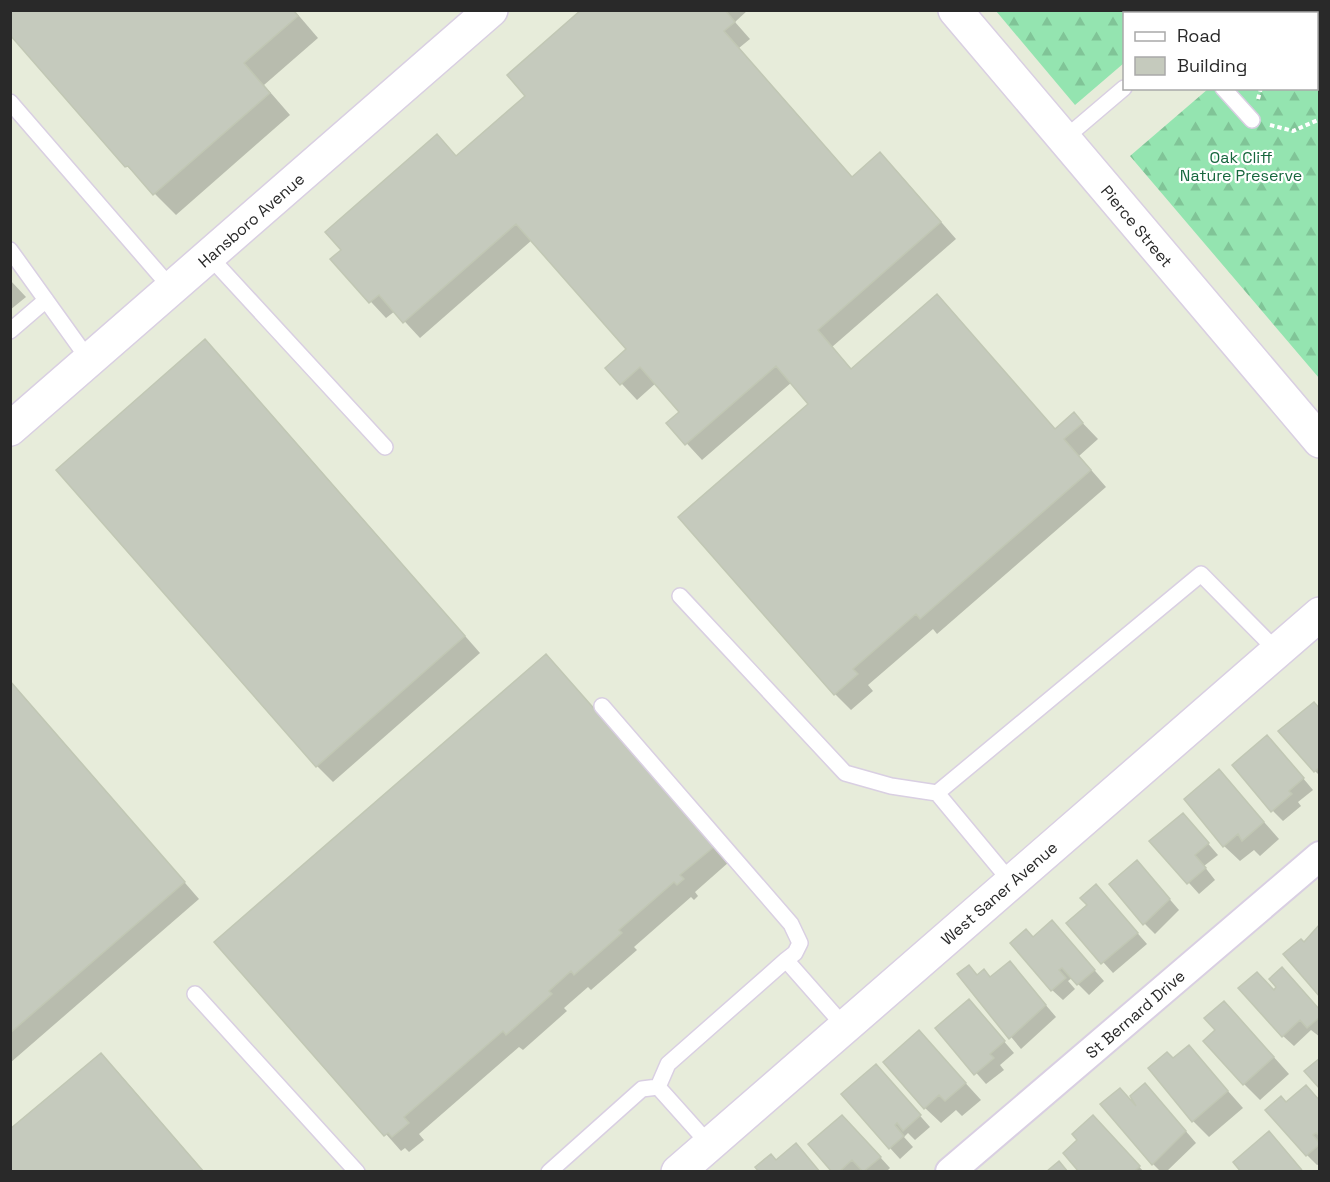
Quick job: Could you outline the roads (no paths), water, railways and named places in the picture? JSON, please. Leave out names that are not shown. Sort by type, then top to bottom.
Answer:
[{"type":"street","name":"Hansboro Avenue","points":[[10,429],[491,10]]},
{"type":"street","name":"Pierce Street","points":[[955,10],[1320,441]]},
{"type":"street","name":"West Saner Avenue","points":[[678,1172],[1320,614]]},
{"type":"street","name":"St Bernard Drive","points":[[950,1172],[1320,856]]},
{"type":"lane","points":[[1064,139],[1123,90]]},
{"type":"lane","points":[[1225,90],[1252,120]]},
{"type":"lane","points":[[10,102],[172,289]]},
{"type":"lane","points":[[10,250],[89,360]]},
{"type":"lane","points":[[209,256],[385,447]]},
{"type":"lane","points":[[10,331],[46,300]]},
{"type":"lane","points":[[937,793],[1201,574],[1277,651]]},
{"type":"lane","points":[[680,596],[845,773],[891,786],[937,793],[1011,882]]},
{"type":"lane","points":[[602,706],[790,924],[800,943],[795,953],[668,1064],[658,1087]]},
{"type":"lane","points":[[786,960],[845,1027]]},
{"type":"lane","points":[[195,994],[357,1172]]},
{"type":"lane","points":[[658,1087],[709,1144]]},
{"type":"lane","points":[[549,1172],[642,1089],[658,1087]]},
{"type":"park label","name":"Oak Cliff Nature Preserve","points":[[1241,166]]}]
